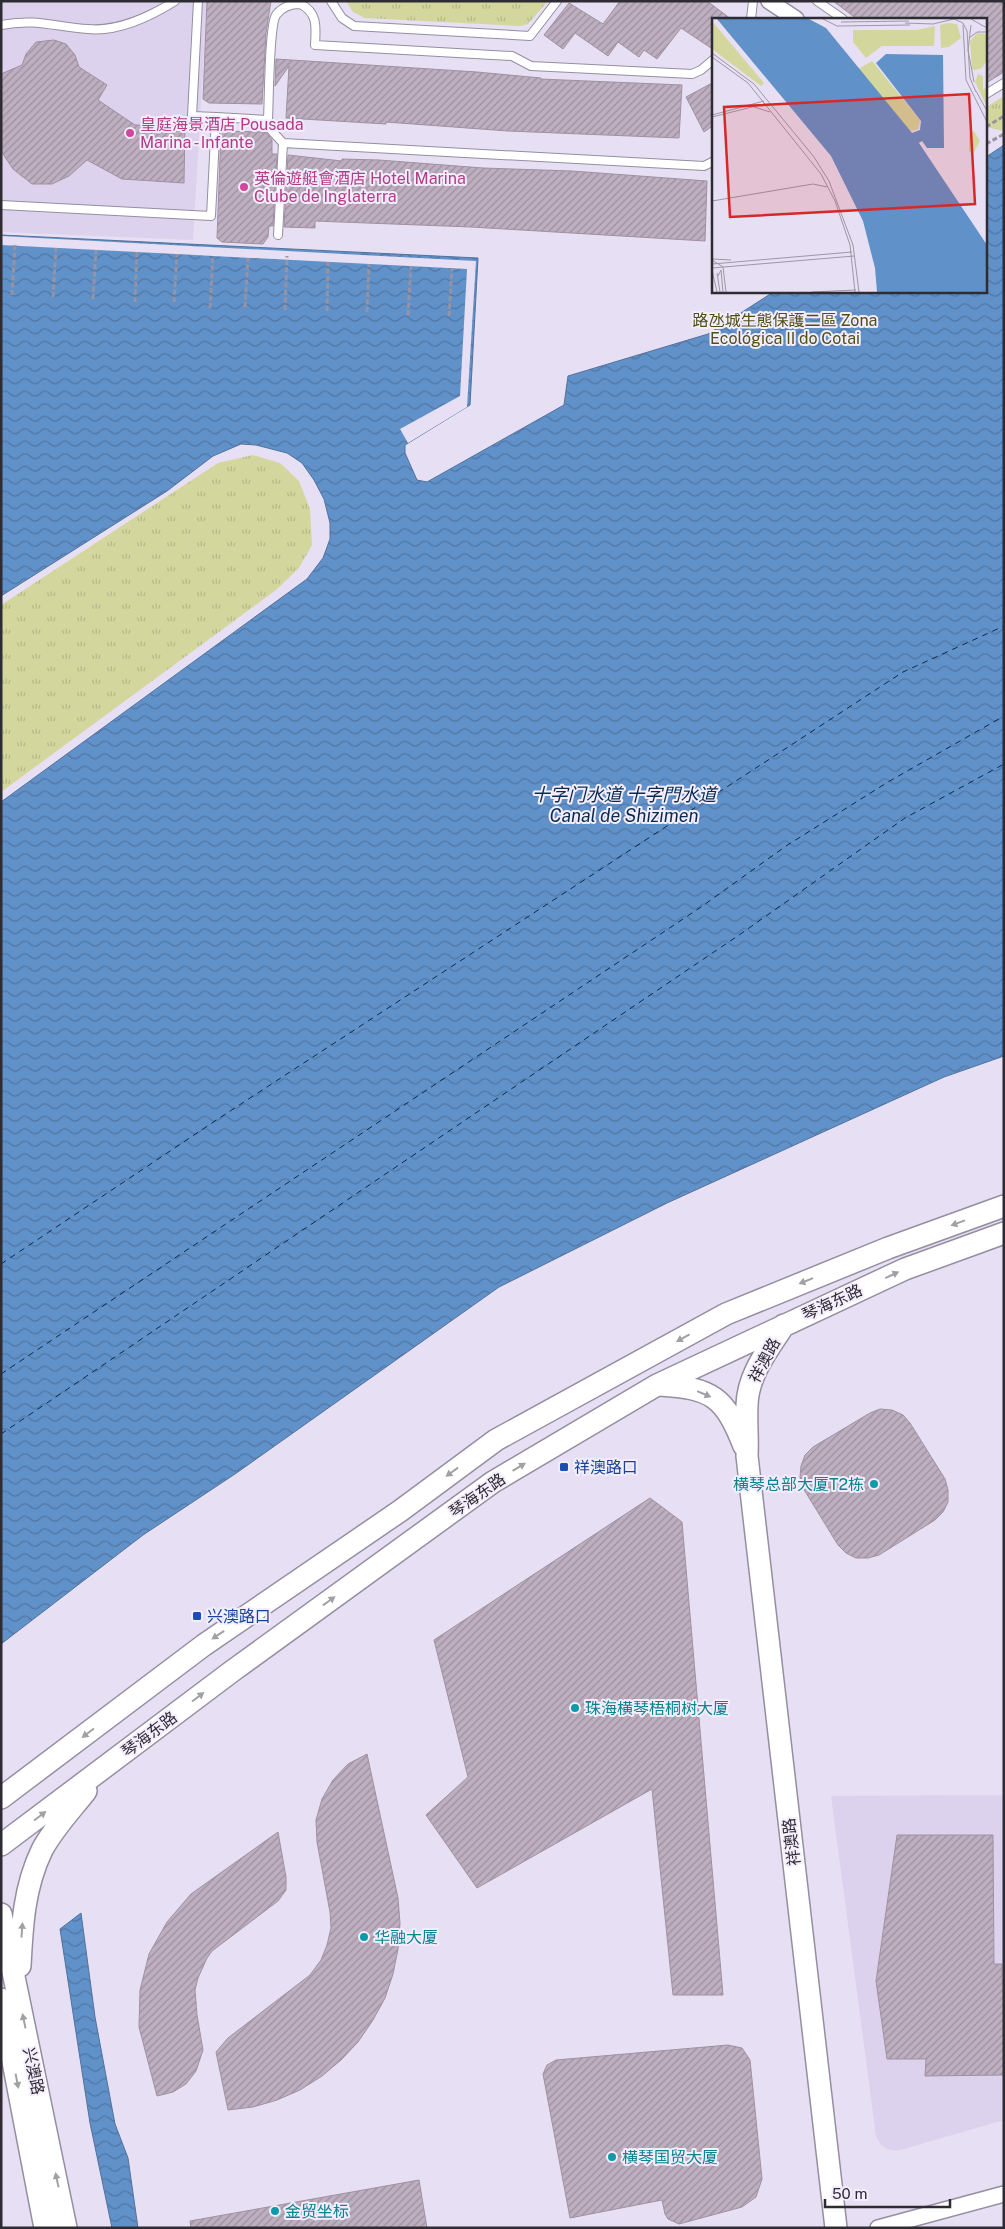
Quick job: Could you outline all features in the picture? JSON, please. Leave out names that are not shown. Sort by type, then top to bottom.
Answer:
[{"type":"main road","name":"琴海东路","points":[[1,1798],[204,1645],[400,1511],[496,1440],[726,1314],[888,1248],[1004,1206]]},
{"type":"main road","name":"琴海东路","points":[[1,1846],[231,1672],[494,1482],[657,1385],[905,1269],[1004,1234]]},
{"type":"main road","name":"祥澳路","points":[[784,1324],[761,1360],[750,1382],[746,1406],[749,1434],[747,1456],[836,2228]]},
{"type":"main road","name":"祥澳路","points":[[657,1385],[686,1387],[709,1394],[725,1407],[734,1421],[747,1456]]},
{"type":"main road","points":[[10,1998],[29,1882],[43,1849],[102,1770]]},
{"type":"main road","name":"兴澳路","points":[[1,1914],[10,1998],[45,2228]]},
{"type":"main road","name":"兴澳路","points":[[10,1998],[66,2228]]},
{"type":"street","points":[[769,1],[794,18]]},
{"type":"street","points":[[878,2228],[1004,2194]]},
{"type":"lane","points":[[1,25],[34,21],[88,30],[102,29],[126,24],[174,1]]},
{"type":"lane","points":[[198,1],[192,116],[268,120]]},
{"type":"lane","points":[[331,1],[342,18],[354,26],[530,36],[557,1]]},
{"type":"lane","points":[[751,18],[754,1]]},
{"type":"lane","points":[[817,1],[842,18]]},
{"type":"lane","points":[[712,60],[701,70],[692,74],[532,66],[512,56],[315,45],[315,18],[306,7],[296,4],[281,10],[272,24],[268,120],[271,130],[283,143],[704,166],[712,162]]},
{"type":"lane","points":[[988,93],[1004,83]]},
{"type":"lane","points":[[1,205],[211,216],[216,117]]},
{"type":"lane","points":[[278,235],[283,143]]},
{"type":"path","points":[[988,126],[1004,116]]},
{"type":"path","points":[[988,143],[1004,134]]},
{"type":"path","points":[[12,295],[15,246]]},
{"type":"path","points":[[53,297],[56,248]]},
{"type":"path","points":[[93,299],[96,250]]},
{"type":"path","points":[[135,302],[137,252]]},
{"type":"path","points":[[174,302],[177,254]]},
{"type":"path","points":[[210,308],[213,256]]},
{"type":"path","points":[[285,310],[287,256]]},
{"type":"path","points":[[245,307],[248,258]]},
{"type":"path","points":[[327,311],[328,262]]},
{"type":"path","points":[[367,312],[369,264]]},
{"type":"path","points":[[408,315],[411,266]]},
{"type":"path","points":[[449,316],[452,268]]},
{"type":"shaded area","points":[[1,1],[207,1],[193,240],[1,232]]},
{"type":"shaded area","points":[[1004,1795],[1004,2120],[896,2151],[887,2149],[880,2144],[876,2136],[831,1796]]},
{"type":"green space","points":[[346,1],[548,1],[528,24],[520,26],[365,18],[353,12]]},
{"type":"green space","points":[[1004,96],[1004,131],[988,127],[988,106]]},
{"type":"green space","points":[[253,455],[280,463],[299,481],[310,509],[312,545],[299,568],[276,590],[1,792],[1,605],[218,463]]},
{"type":"water","name":"十字门水道 十字門水道 Canal de Shizimen","points":[[1004,145],[1004,1056],[944,1077],[667,1203],[499,1287],[235,1474],[143,1535],[1,1644],[1,802],[307,579],[323,558],[330,539],[330,523],[324,499],[302,463],[287,453],[256,445],[241,444],[213,456],[167,491],[1,596],[1,235],[478,258],[470,405],[405,445],[405,453],[417,480],[427,482],[564,405],[568,376],[708,334],[773,292],[988,292],[988,156]]},
{"type":"water","points":[[81,1913],[95,2017],[115,2124],[128,2158],[138,2228],[112,2228],[90,2123],[60,1929]]},
{"type":"pier","points":[[1,236],[476,261],[467,407],[408,443],[400,429],[460,396],[467,269],[1,245]]},
{"type":"building","points":[[207,1],[271,1],[266,33],[262,104],[209,103],[203,99]]},
{"type":"building","points":[[620,1],[707,1],[730,18],[712,18],[712,49],[681,28],[657,59],[644,50],[639,57],[618,42],[608,56],[575,33],[563,49],[544,35],[569,3],[603,24]]},
{"type":"building","points":[[833,1],[1004,1],[1004,72],[988,82],[988,18],[856,18]]},
{"type":"building","points":[[54,40],[66,44],[75,55],[79,67],[107,85],[98,100],[135,125],[185,126],[184,183],[122,179],[87,160],[69,176],[52,184],[32,184],[13,169],[1,151],[1,74],[22,65],[26,54],[36,42]]},
{"type":"building","points":[[276,59],[477,72],[540,79],[682,85],[679,138],[508,131],[386,122],[386,124],[286,118],[289,66],[275,86]]},
{"type":"building","points":[[712,83],[712,126],[704,132],[686,97]]},
{"type":"building","name":"英倫遊艇會酒店 Hotel Marina Clube de Inglaterra","points":[[221,131],[266,132],[272,140],[272,154],[277,154],[273,226],[269,226],[268,237],[263,244],[222,242],[217,238]]},
{"type":"building","points":[[288,155],[342,161],[342,159],[379,160],[707,181],[705,241],[471,227],[315,221],[315,228],[284,227]]},
{"type":"building","name":"横琴总部大厦T2栋","points":[[880,1409],[892,1410],[903,1415],[910,1423],[945,1479],[948,1490],[948,1502],[943,1512],[935,1520],[879,1555],[868,1558],[856,1558],[846,1553],[838,1545],[803,1488],[800,1477],[801,1466],[805,1455],[813,1447]]},
{"type":"building","name":"珠海横琴梧桐树大厦","points":[[650,1498],[682,1522],[723,1995],[673,1995],[652,1789],[477,1888],[426,1815],[468,1777],[434,1640]]},
{"type":"building","name":"华融大厦","points":[[367,1754],[398,1898],[400,1923],[398,1949],[393,1974],[385,1998],[358,2042],[322,2076],[300,2090],[277,2100],[253,2107],[228,2110],[216,2052],[228,2038],[310,1975],[321,1960],[331,1928],[330,1912],[317,1842],[316,1820],[322,1799],[333,1780],[348,1764]]},
{"type":"building","points":[[278,1832],[286,1877],[286,1890],[278,1901],[212,1951],[207,1958],[195,1990],[203,2050],[196,2071],[186,2084],[173,2092],[157,2096],[139,2027],[140,1990],[149,1954],[167,1922],[191,1894]]},
{"type":"building","points":[[897,1835],[993,1835],[994,1964],[1002,1964],[1002,1981],[1004,1981],[1004,2075],[925,2076],[926,2059],[887,2059],[876,1981]]},
{"type":"building","points":[[728,2045],[742,2048],[750,2060],[762,2179],[756,2197],[742,2207],[679,2224],[668,2219],[662,2200],[570,2218],[543,2074],[547,2065],[556,2060]]},
{"type":"building","points":[[419,2180],[427,2228],[191,2228],[190,2221]]},
{"type":"ferry route","points":[[1,1264],[221,1117],[903,672],[1004,626]]},
{"type":"ferry route","points":[[1,1374],[701,907],[786,846],[888,782],[1004,716]]},
{"type":"ferry route","points":[[1,1434],[742,933],[905,818],[1004,764]]},
{"type":"place","name":"皇庭海景酒店 Pousada Marina - Infante","points":[[130,133]]},
{"type":"place","name":"英倫遊艇會酒店 Hotel Marina Clube de Inglaterra","points":[[244,187]]},
{"type":"place","name":"祥澳路口","points":[[564,1467]]},
{"type":"place","name":"横琴总部大厦T2栋","points":[[874,1484]]},
{"type":"place","name":"兴澳路口","points":[[197,1616]]},
{"type":"place","name":"珠海横琴梧桐树大厦","points":[[575,1708]]},
{"type":"place","name":"华融大厦","points":[[364,1937]]},
{"type":"place","name":"横琴国贸大厦","points":[[612,2157]]},
{"type":"place","name":"金贸坐标","points":[[275,2211]]},
{"type":"park label","name":"路氹城生態保護二區 Zona Ecológica II do Cotai","points":[[785,329]]}]
